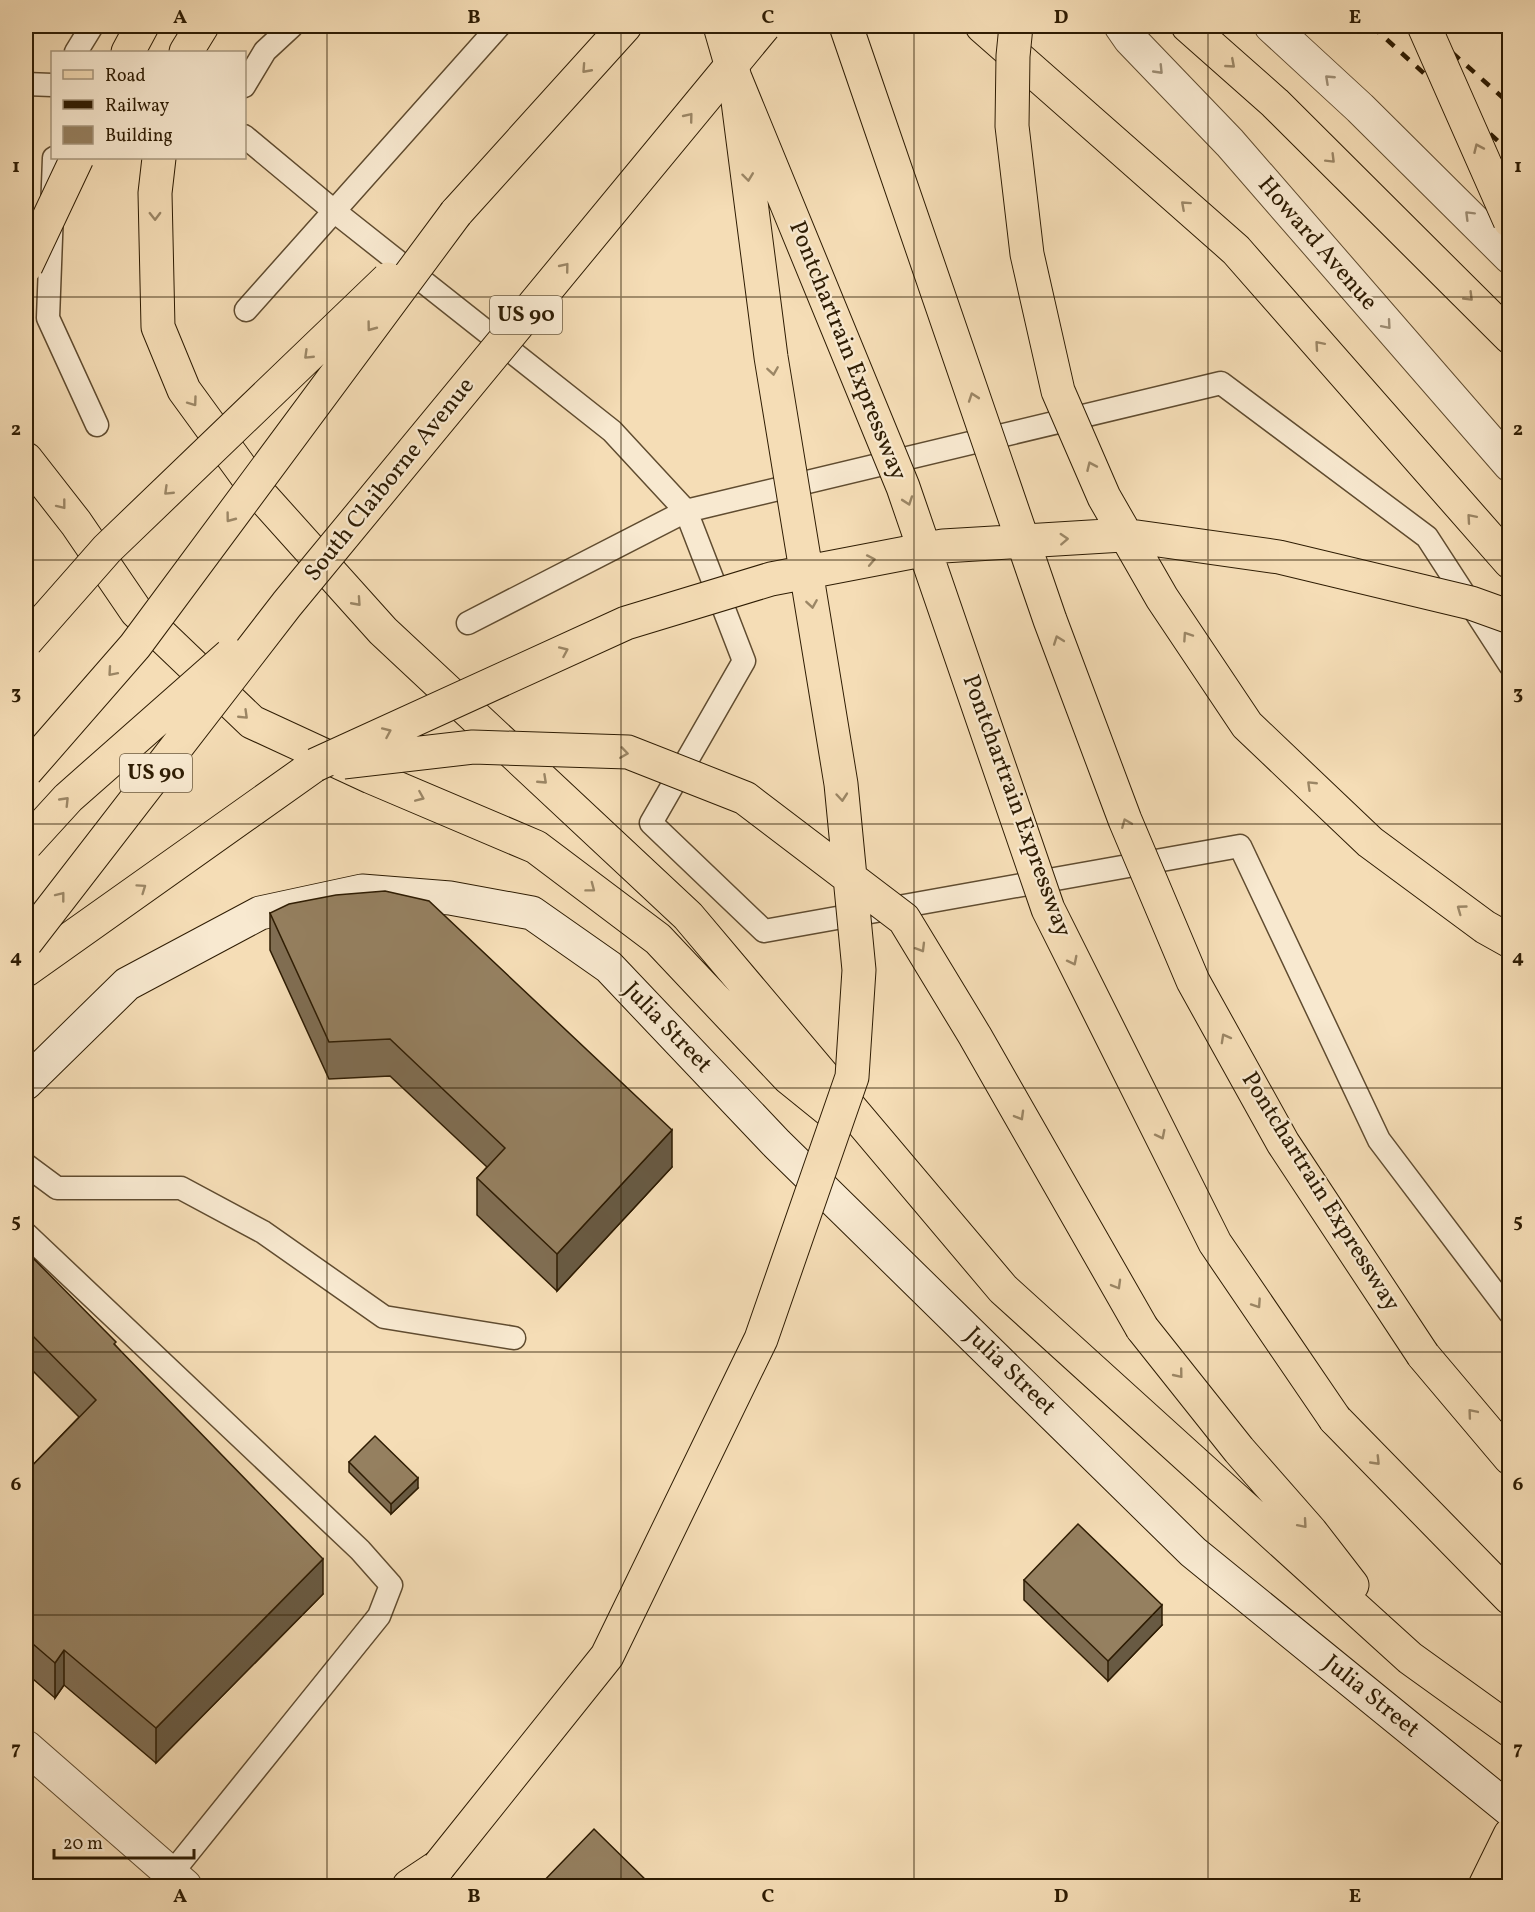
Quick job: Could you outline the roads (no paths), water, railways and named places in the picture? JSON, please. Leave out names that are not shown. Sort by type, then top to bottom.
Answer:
[{"type":"main road","points":[[129,51],[142,26]]},
{"type":"main road","points":[[187,51],[202,26]]},
{"type":"main road","points":[[26,641],[107,549],[456,213],[625,26]]},
{"type":"main road","name":"Pontchartrain Expressway","points":[[720,26],[735,78],[903,487],[1048,909],[1215,1243],[1335,1419],[1509,1598]]},
{"type":"main road","name":"South Claiborne Avenue","points":[[26,942],[287,604],[764,26]]},
{"type":"main road","name":"Pontchartrain Expressway","points":[[846,26],[1054,631],[1125,820],[1193,981],[1283,1143],[1423,1355],[1509,1458]]},
{"type":"main road","points":[[982,26],[1236,250],[1509,562]]},
{"type":"main road","points":[[1016,26],[1012,126],[1027,254],[1058,391],[1104,497],[1162,598],[1248,724],[1370,842],[1485,927],[1509,941]]},
{"type":"main road","points":[[1188,26],[1275,103],[1509,337]]},
{"type":"main road","points":[[1424,26],[1509,221]]},
{"type":"main road","points":[[409,1887],[439,1866],[607,1656],[761,1340],[852,1077],[859,970],[841,784],[771,357],[735,78]]},
{"type":"main road","points":[[26,266],[77,159]]},
{"type":"main road","points":[[159,159],[155,193],[158,327],[184,390],[259,493],[383,631],[688,916],[1003,1289],[1410,1658],[1509,1730]]},
{"type":"main road","points":[[26,771],[135,646],[456,213]]},
{"type":"main road","points":[[26,459],[76,523],[136,611],[252,722],[371,777],[536,847],[658,939],[789,1078],[904,1171]]},
{"type":"main road","points":[[26,970],[315,765],[626,623],[771,579],[942,546],[1123,535],[1279,557],[1471,603],[1509,617]]},
{"type":"main road","points":[[26,844],[68,798],[287,604]]},
{"type":"main road","points":[[315,765],[473,747],[628,752],[745,798],[904,919],[975,1036],[1142,1328],[1239,1450],[1311,1532],[1410,1658]]},
{"type":"main road","points":[[1485,1887],[1509,1835]]},
{"type":"street","name":"Howard Avenue","points":[[1121,26],[1130,39],[1230,143],[1509,465]]},
{"type":"street","points":[[1271,26],[1360,108],[1509,257]]},
{"type":"street","name":"Julia Street","points":[[26,1083],[127,984],[260,913],[362,891],[450,898],[532,912],[609,967],[777,1144],[1193,1552],[1509,1810]]},
{"type":"street","points":[[26,1748],[178,1880]]},
{"type":"lane","points":[[77,51],[92,26]]},
{"type":"lane","points":[[246,83],[265,51],[292,26]]},
{"type":"lane","points":[[246,310],[499,26]]},
{"type":"lane","points":[[26,84],[51,85]]},
{"type":"lane","points":[[246,138],[334,211],[612,431],[686,511],[744,661],[651,823],[764,932],[1240,846],[1379,1140],[1509,1312]]},
{"type":"lane","points":[[54,159],[48,318],[97,425]]},
{"type":"lane","points":[[468,623],[686,511],[1221,383],[1427,537],[1509,665]]},
{"type":"lane","points":[[26,1165],[57,1188],[182,1188],[263,1232],[384,1317],[514,1338]]},
{"type":"lane","points":[[26,1234],[360,1550],[391,1585],[378,1616],[178,1880]]},
{"type":"railway","points":[[1372,26],[1510,152]]},
{"type":"railway","points":[[1422,26],[1510,104]]}]
